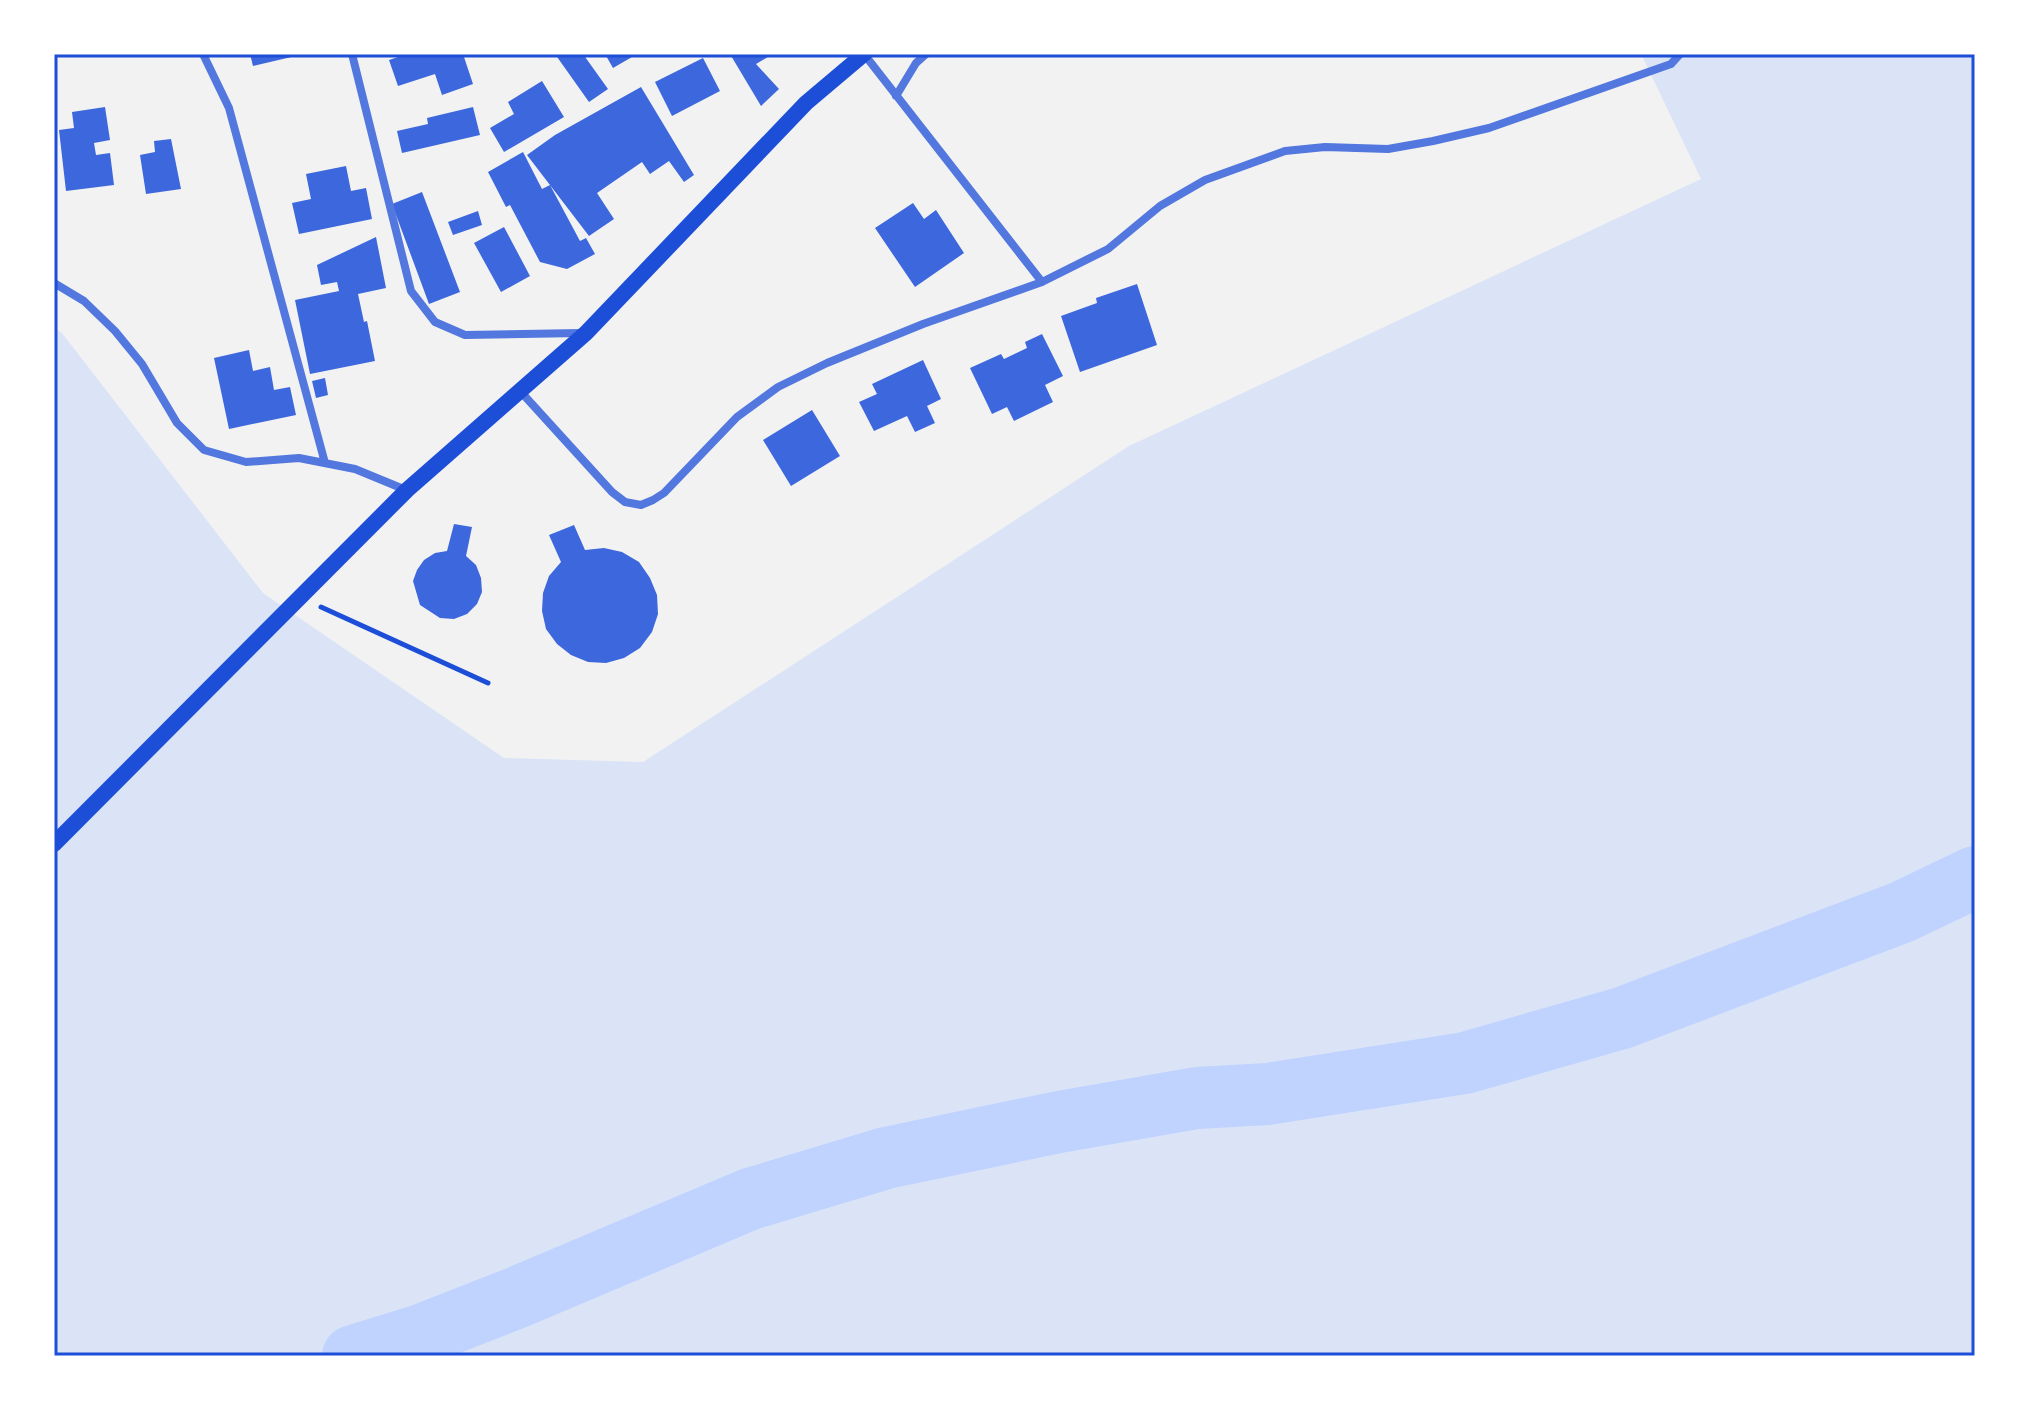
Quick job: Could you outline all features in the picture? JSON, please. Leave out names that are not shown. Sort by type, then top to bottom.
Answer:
[{"type":"main road","points":[[54,844],[407,490],[586,333],[806,103],[864,54]]},
{"type":"street","points":[[203,54],[229,108],[325,463]]},
{"type":"street","points":[[352,54],[411,291],[435,322],[465,335],[586,333]]},
{"type":"street","points":[[864,54],[1042,282]]},
{"type":"street","points":[[896,96],[916,63],[926,54]]},
{"type":"street","points":[[521,392],[612,492],[625,502],[641,505],[664,493],[737,417],[778,387],[827,363],[923,324],[1042,282],[1108,249],[1160,206],[1205,180],[1285,151],[1325,147],[1388,149],[1489,128],[1671,64],[1680,54]]},
{"type":"street","points":[[54,283],[84,301],[115,331],[142,364],[177,423],[204,450],[246,462],[299,458],[325,463],[355,469],[407,490]]},
{"type":"path","points":[[301,598],[488,683]]},
{"type":"shaded area","points":[[1641,54],[1975,54],[1975,1356],[54,1356],[54,328],[62,333],[263,593],[504,758],[643,762],[1129,446],[1701,179]]},
{"type":"building","points":[[250,54],[300,54],[300,55],[253,66]]},
{"type":"building","points":[[407,54],[463,54],[473,84],[442,95],[435,74],[398,86],[389,60]]},
{"type":"building","points":[[555,54],[583,54],[608,89],[589,102]]},
{"type":"building","points":[[605,54],[630,54],[632,57],[613,68]]},
{"type":"building","points":[[730,54],[773,54],[756,64],[779,89],[761,106]]},
{"type":"building","points":[[703,58],[720,91],[672,116],[655,82]]},
{"type":"building","points":[[542,81],[564,117],[504,152],[490,128],[514,114],[508,102]]},
{"type":"building","points":[[641,87],[694,175],[684,182],[669,161],[650,174],[642,162],[597,193],[614,219],[589,236],[527,155],[555,135]]},
{"type":"building","points":[[105,107],[110,140],[94,143],[96,155],[110,153],[114,185],[66,191],[59,130],[74,128],[72,112]]},
{"type":"building","points":[[473,107],[480,135],[402,153],[397,131],[428,124],[427,118]]},
{"type":"building","points":[[171,139],[181,189],[146,194],[140,155],[155,152],[154,141]]},
{"type":"building","points":[[523,152],[542,189],[550,185],[580,241],[586,238],[595,254],[567,269],[540,262],[510,205],[506,207],[488,172]]},
{"type":"building","points":[[346,166],[351,191],[366,188],[372,219],[299,234],[292,203],[311,199],[306,174]]},
{"type":"building","points":[[422,192],[460,292],[429,304],[392,204]]},
{"type":"building","points":[[913,203],[924,219],[936,210],[964,253],[915,287],[875,228]]},
{"type":"building","points":[[478,211],[482,225],[453,235],[448,222]]},
{"type":"building","points":[[504,227],[530,276],[501,292],[474,243]]},
{"type":"building","points":[[376,237],[386,288],[358,294],[375,361],[310,374],[295,300],[339,291],[337,282],[321,285],[317,265]]},
{"type":"building","points":[[1137,284],[1157,345],[1080,372],[1061,316],[1097,303],[1096,298]]},
{"type":"building","points":[[1042,334],[1063,376],[1045,385],[1053,402],[1014,421],[1007,407],[992,414],[970,368],[1001,354],[1004,359],[1027,348],[1025,342]]},
{"type":"building","points":[[249,350],[253,371],[270,367],[274,390],[290,387],[296,415],[229,429],[214,358]]},
{"type":"building","points":[[923,360],[941,399],[927,406],[935,423],[915,432],[907,416],[874,431],[859,402],[877,394],[872,384]]},
{"type":"building","points":[[325,378],[328,395],[316,398],[312,381]]},
{"type":"building","points":[[812,410],[840,456],[791,486],[763,440]]},
{"type":"building","points":[[454,524],[472,527],[466,556],[476,565],[482,592],[477,604],[467,614],[454,619],[440,618],[420,605],[413,581],[424,560],[435,553],[447,551]]},
{"type":"building","points":[[574,525],[585,550],[604,548],[622,552],[639,562],[657,595],[658,614],[652,632],[640,648],[624,658],[606,663],[588,662],[571,655],[557,644],[546,629],[542,611],[543,593],[549,576],[561,562],[549,535]]},
{"type":"waterway","points":[[353,1356],[421,1335],[518,1297],[750,1199],[886,1158],[1059,1122],[1197,1098],[1268,1094],[1465,1063],[1622,1018],[1902,912],[1975,877]]}]
